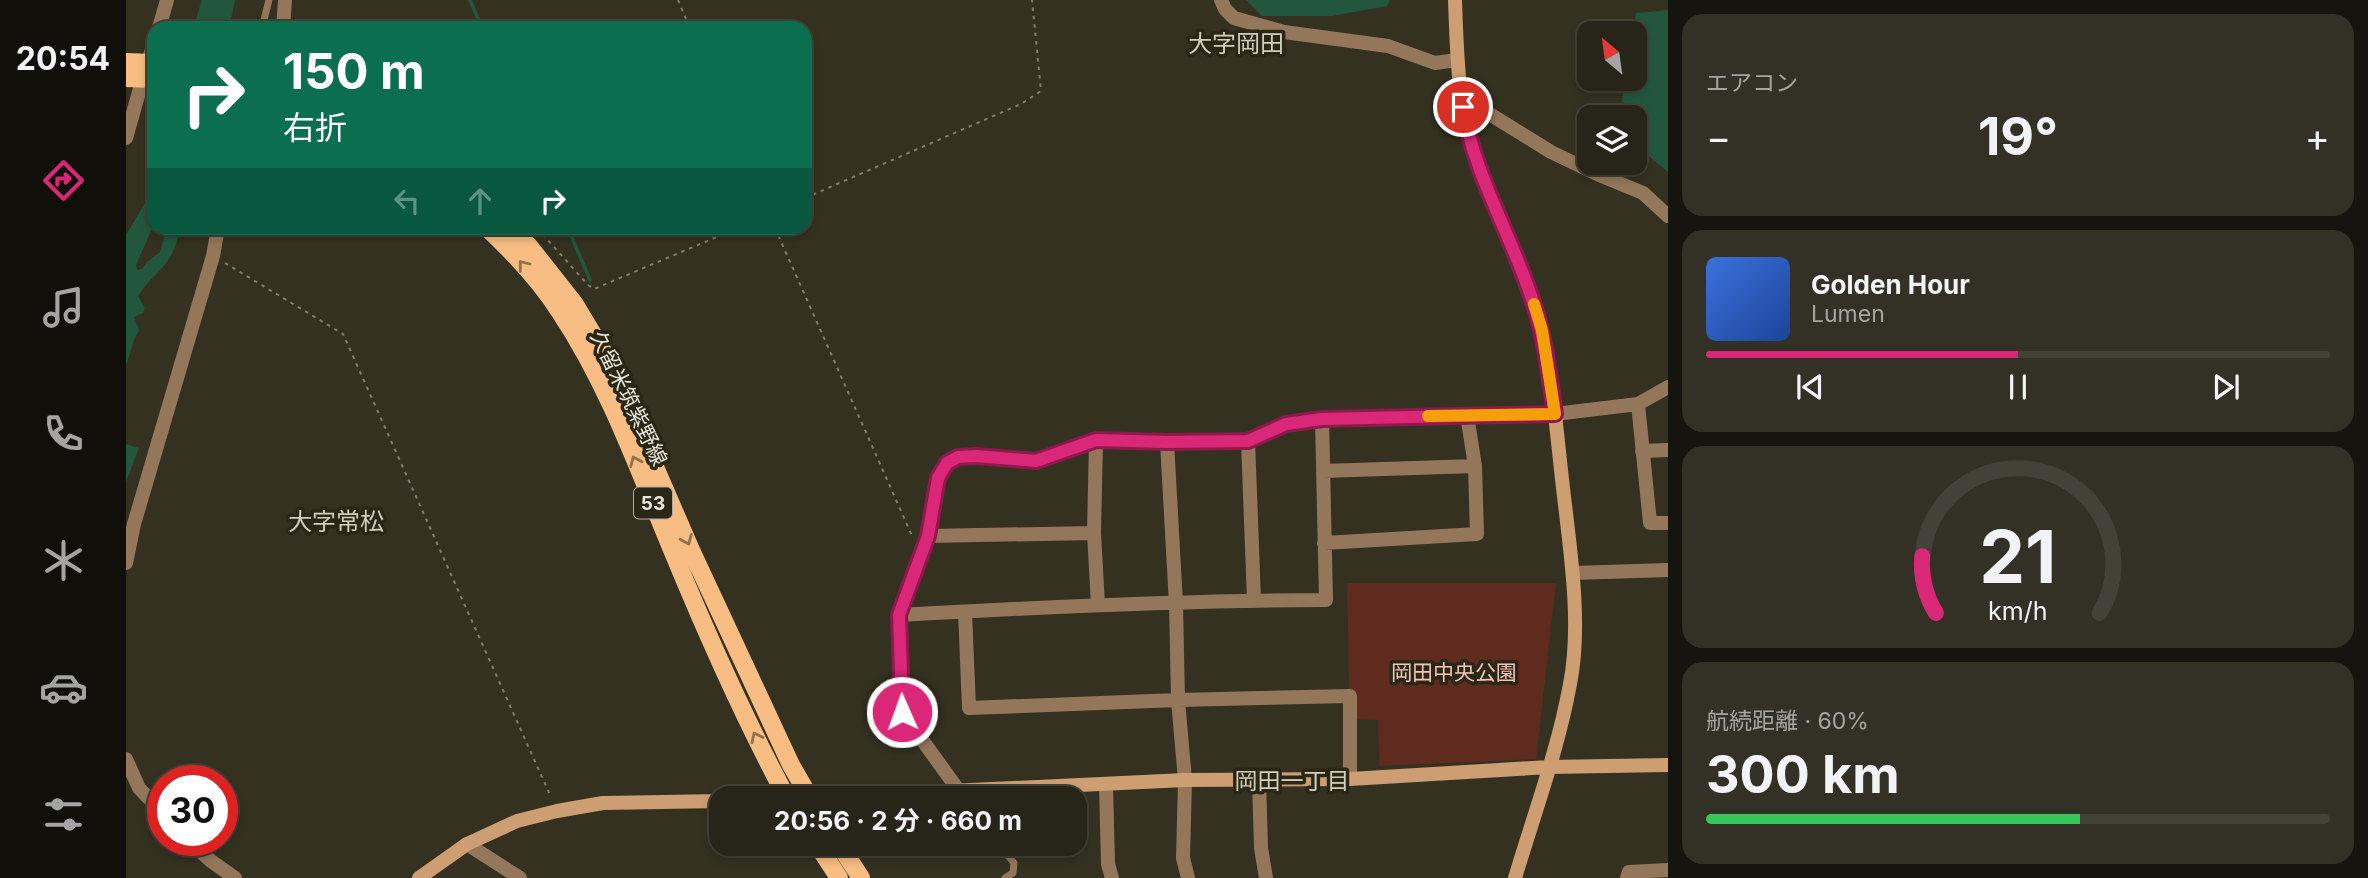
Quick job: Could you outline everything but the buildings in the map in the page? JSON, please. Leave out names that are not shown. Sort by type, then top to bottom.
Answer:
[{"type":"main road","points":[[126,62],[145,72]]},
{"type":"main road","name":"久留米筑紫野線","points":[[495,235],[516,255],[560,311],[596,375],[635,459],[716,654],[781,786]]},
{"type":"main road","name":"久留米筑紫野線","points":[[517,235],[574,303],[610,363],[691,551],[803,786]]},
{"type":"main road","points":[[825,856],[839,878]]},
{"type":"main road","points":[[847,856],[861,878]]},
{"type":"street","points":[[161,21],[167,0]]},
{"type":"street","points":[[283,21],[285,0]]},
{"type":"street","points":[[1221,0],[1234,18],[1284,32],[1388,46],[1435,63],[1457,60]]},
{"type":"street","points":[[1455,0],[1457,60],[1468,135],[1542,330],[1555,414],[1573,573],[1574,637],[1571,682],[1515,878]]},
{"type":"street","points":[[126,138],[145,72]]},
{"type":"street","points":[[1463,107],[1488,113],[1550,152],[1643,193],[1668,216]]},
{"type":"street","points":[[126,563],[134,524],[213,256],[217,235]]},
{"type":"street","points":[[955,786],[902,712],[900,692],[899,615],[928,536],[938,478],[947,463],[958,457],[976,456],[1036,461],[1096,440],[1248,441],[1286,424],[1322,419],[1555,414],[1638,404],[1668,387]]},
{"type":"street","points":[[1638,404],[1650,523],[1668,523]]},
{"type":"street","points":[[1324,543],[1477,534],[1475,466],[1467,415]]},
{"type":"street","points":[[899,615],[1098,605],[1326,600],[1322,419]]},
{"type":"street","points":[[1096,440],[1094,533],[1098,605]]},
{"type":"street","points":[[1248,441],[1254,600]]},
{"type":"street","points":[[1167,442],[1177,604],[1178,700],[1185,780],[1183,858],[1188,878]]},
{"type":"street","points":[[1642,451],[1668,450]]},
{"type":"street","points":[[1323,471],[1475,466]]},
{"type":"street","points":[[928,536],[1094,533]]},
{"type":"street","points":[[1573,573],[1668,570]]},
{"type":"street","points":[[965,612],[969,708],[1350,696],[1350,779]]},
{"type":"street","points":[[126,759],[139,788],[147,796]]},
{"type":"street","points":[[1087,786],[1185,780],[1350,779],[1549,766],[1668,765]]},
{"type":"street","points":[[1259,780],[1261,848],[1266,878]]},
{"type":"street","points":[[1106,785],[1108,864],[1112,878]]},
{"type":"street","points":[[418,878],[467,844],[517,821],[603,803],[709,801]]},
{"type":"street","points":[[467,844],[520,878]]},
{"type":"street","points":[[206,856],[235,878]]},
{"type":"street","points":[[1627,878],[1629,872],[1668,870]]},
{"type":"lane","points":[[264,21],[269,0]]},
{"type":"lane","points":[[1005,878],[1013,873],[1014,863],[1008,856]]},
{"type":"path","points":[[678,0],[687,21]]},
{"type":"path","points":[[812,195],[1021,104],[1041,91],[1032,0]]},
{"type":"path","points":[[543,235],[594,289],[721,235]]},
{"type":"path","points":[[778,235],[921,555]]},
{"type":"path","points":[[213,256],[344,334],[557,811]]},
{"type":"green space","name":"岡田中央公園","points":[[1347,583],[1556,583],[1536,759],[1379,766],[1378,720],[1350,719]]},
{"type":"shaded area","points":[[202,0],[235,0],[230,21],[195,21]]},
{"type":"shaded area","points":[[1246,0],[1390,0],[1387,6],[1331,16],[1262,16]]},
{"type":"shaded area","points":[[1668,10],[1668,172],[1647,153],[1647,105],[1624,105],[1622,100],[1624,91],[1647,91],[1647,21],[1635,21],[1636,13]]},
{"type":"shaded area","points":[[147,200],[147,235],[149,235],[136,265],[137,270],[142,269],[160,252],[165,235],[178,235],[168,260],[138,296],[145,308],[143,313],[134,317],[139,330],[126,366],[126,235]]},
{"type":"shaded area","points":[[126,444],[139,448],[126,482]]},
{"type":"waterway","points":[[470,0],[479,21]]},
{"type":"waterway","points":[[571,235],[590,280]]},
{"type":"slow traffic","points":[[1428,416],[1555,414],[1542,330],[1534,304]]},
{"type":"district","name":"大字岡田","points":[[1236,43]]},
{"type":"district","name":"大字常松","points":[[336,521]]},
{"type":"district","name":"岡田一丁目","points":[[1292,781]]},
{"type":"route","points":[[902,712],[899,615],[928,536],[938,478],[947,463],[958,457],[1036,461],[1096,440],[1248,441],[1286,424],[1322,419],[1555,414],[1542,330],[1531,296],[1478,167],[1463,107]]}]
